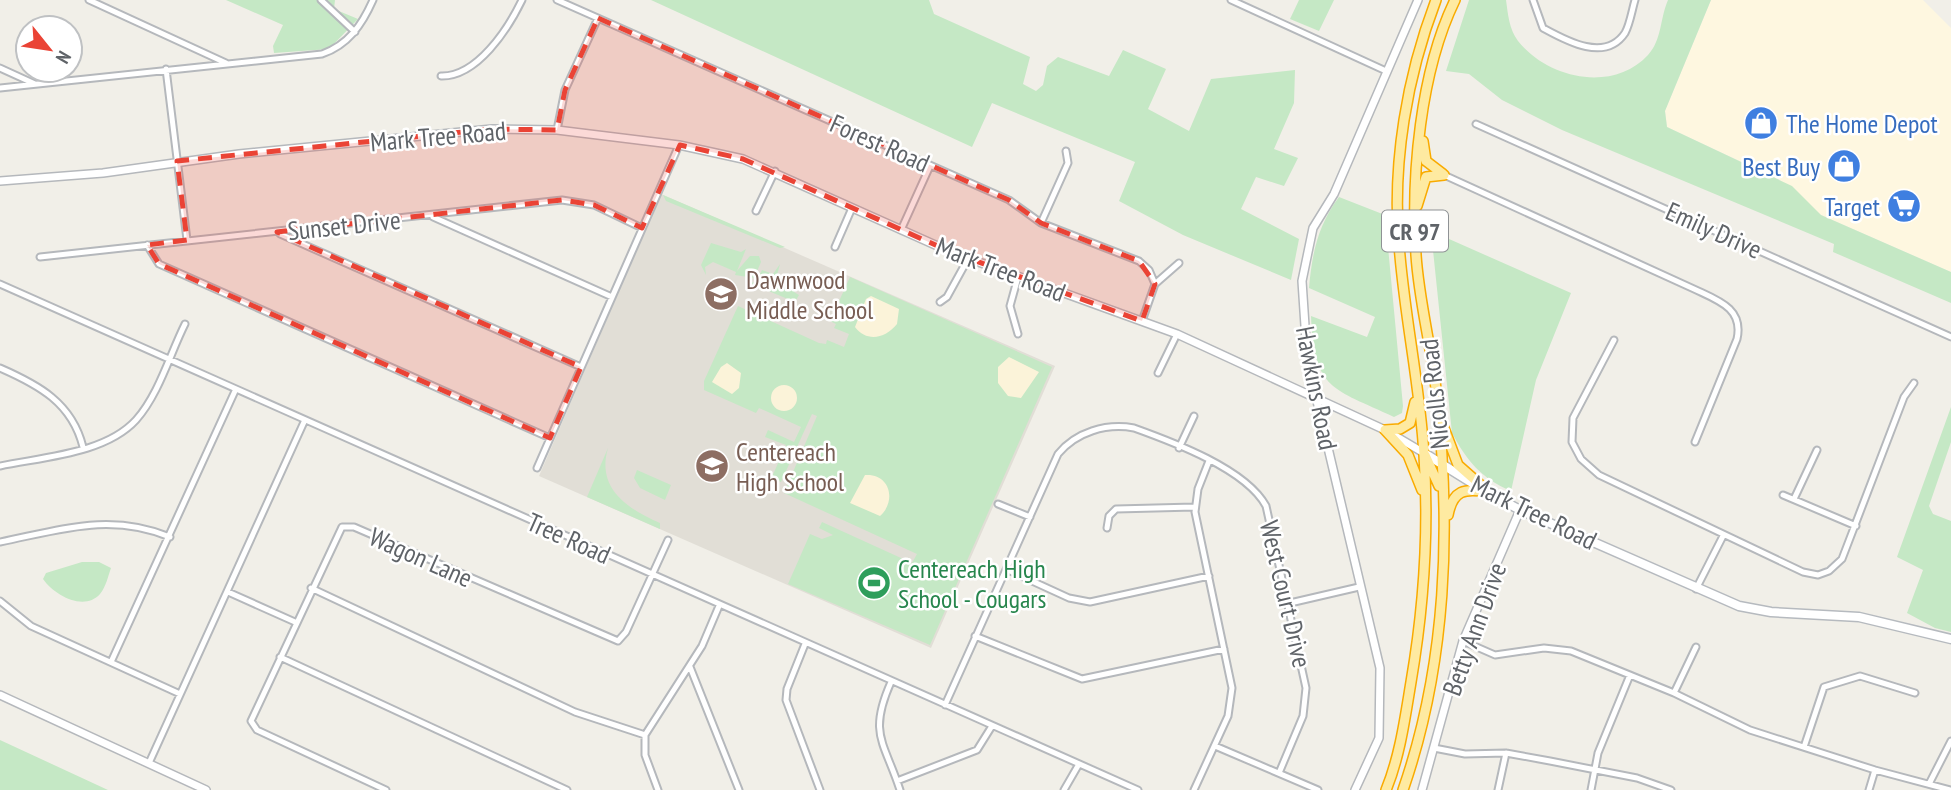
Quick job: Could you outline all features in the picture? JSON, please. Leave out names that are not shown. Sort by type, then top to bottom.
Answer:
[{"type":"highway","name":"Nicolls Road","points":[[1386,790],[1403,731],[1418,643],[1426,548],[1424,453],[1399,245],[1396,192],[1406,107],[1423,34],[1436,0]]},
{"type":"highway","name":"Nicolls Road","points":[[1403,790],[1416,754],[1430,687],[1444,588],[1446,527],[1437,396],[1416,257],[1414,189],[1428,85],[1455,0]]},
{"type":"highway","points":[[1422,130],[1426,161],[1444,175]]},
{"type":"highway","points":[[1415,214],[1426,177],[1444,175]]},
{"type":"highway","points":[[1385,430],[1400,429],[1410,423],[1416,390]]},
{"type":"highway","points":[[1437,396],[1447,443],[1458,465],[1490,494]]},
{"type":"highway","points":[[1385,430],[1414,465],[1426,510]]},
{"type":"highway","points":[[1424,453],[1439,489],[1444,588]]},
{"type":"highway","points":[[1446,527],[1451,503],[1457,493],[1467,489],[1490,494]]},
{"type":"main road","name":"Mark Tree Road","points":[[1424,453],[1520,510],[1738,606],[1771,612],[1859,618],[1951,639]]},
{"type":"street","points":[[89,0],[227,64]]},
{"type":"street","points":[[321,0],[355,32]]},
{"type":"street","points":[[0,88],[321,54],[335,50],[355,32],[373,0]]},
{"type":"street","points":[[441,76],[453,76],[462,72],[482,55],[508,25],[522,0]]},
{"type":"street","name":"Forest Road","points":[[557,0],[1009,200],[1041,223],[1139,261],[1149,270],[1155,284]]},
{"type":"street","points":[[1231,0],[1386,71]]},
{"type":"street","name":"Hawkins Road","points":[[1355,790],[1379,738],[1380,668],[1316,397],[1302,313],[1302,281],[1313,228],[1334,194],[1418,0]]},
{"type":"street","points":[[1533,0],[1543,28],[1578,47],[1597,47],[1618,41],[1626,31],[1635,0]]},
{"type":"street","points":[[557,130],[565,90],[598,18]]},
{"type":"street","points":[[0,68],[36,85]]},
{"type":"street","points":[[166,69],[187,240]]},
{"type":"street","name":"Emily Drive","points":[[1476,124],[1951,337]]},
{"type":"street","name":"Mark Tree Road","points":[[0,181],[103,173],[177,161],[492,129],[557,130],[680,145],[743,159],[775,171],[901,230],[1018,277],[1177,334],[1385,430],[1424,453]]},
{"type":"street","points":[[537,468],[680,145]]},
{"type":"street","points":[[1041,223],[1068,163],[1066,151]]},
{"type":"street","points":[[901,230],[930,166]]},
{"type":"street","points":[[756,211],[775,171]]},
{"type":"street","points":[[1444,175],[1694,289],[1731,309],[1738,321],[1737,339],[1695,442]]},
{"type":"street","name":"Sunset Drive","points":[[40,257],[562,200],[580,201],[642,228]]},
{"type":"street","points":[[835,247],[852,208]]},
{"type":"street","points":[[430,216],[612,297]]},
{"type":"street","points":[[277,232],[581,367]]},
{"type":"street","points":[[147,244],[159,264],[550,438]]},
{"type":"street","points":[[940,302],[947,297],[969,257]]},
{"type":"street","points":[[1142,321],[1155,284],[1179,263]]},
{"type":"street","points":[[1018,277],[1010,306],[1018,334]]},
{"type":"street","name":"Tree Road","points":[[0,284],[304,422],[1138,790]]},
{"type":"street","points":[[0,466],[108,439],[136,419],[185,324]]},
{"type":"street","points":[[1158,373],[1177,334]]},
{"type":"street","points":[[1614,340],[1573,418],[1572,442],[1581,459],[1599,475],[1723,536],[1803,572],[1818,575],[1829,571],[1842,559],[1905,397],[1914,383]]},
{"type":"street","points":[[0,368],[55,398],[70,415],[83,447]]},
{"type":"street","points":[[111,662],[235,391]]},
{"type":"street","points":[[1179,448],[1194,416]]},
{"type":"street","points":[[149,764],[304,422]]},
{"type":"street","name":"West Court Drive","points":[[945,705],[1058,454],[1081,435],[1105,428],[1127,427],[1209,461],[1245,481],[1261,496],[1270,517],[1305,672],[1306,699],[1297,734],[1279,772]]},
{"type":"street","points":[[1794,499],[1817,450]]},
{"type":"street","points":[[1194,790],[1215,746],[1231,699],[1230,671],[1194,507],[1209,461]]},
{"type":"street","points":[[1783,495],[1856,526]]},
{"type":"street","points":[[998,504],[1030,517]]},
{"type":"street","points":[[1107,528],[1109,516],[1116,509],[1194,507]]},
{"type":"street","name":"Betty Ann Drive","points":[[1422,790],[1463,641],[1520,510]]},
{"type":"street","points":[[0,542],[116,523],[146,528],[170,537]]},
{"type":"street","name":"Wagon Lane","points":[[386,790],[253,726],[253,713],[342,527],[351,526],[618,641],[626,632],[668,540]]},
{"type":"street","points":[[1696,589],[1723,536]]},
{"type":"street","points":[[1008,570],[1069,598],[1090,602],[1116,599],[1209,576]]},
{"type":"street","points":[[1290,603],[1359,587]]},
{"type":"street","points":[[311,588],[575,712],[645,735]]},
{"type":"street","points":[[228,592],[295,622]]},
{"type":"street","points":[[0,601],[31,626],[180,694]]},
{"type":"street","points":[[658,790],[645,755],[645,735],[690,667],[719,606]]},
{"type":"street","points":[[975,636],[1082,679],[1224,649]]},
{"type":"street","points":[[1463,641],[1495,655],[1544,648],[1571,651],[1674,693],[1750,730],[1875,771],[1950,790]]},
{"type":"street","points":[[805,644],[787,689],[786,701],[820,790]]},
{"type":"street","points":[[1674,693],[1696,647]]},
{"type":"street","points":[[280,657],[567,790]]},
{"type":"street","points":[[690,667],[739,790]]},
{"type":"street","points":[[1591,790],[1598,753],[1630,675]]},
{"type":"street","points":[[1804,747],[1824,687],[1860,676],[1915,693]]},
{"type":"street","points":[[891,682],[879,714],[878,732],[900,790]]},
{"type":"street","points":[[0,695],[205,790]]},
{"type":"street","points":[[897,781],[977,750],[992,726]]},
{"type":"street","points":[[1929,784],[1951,741]]},
{"type":"street","points":[[1215,746],[1318,790]]},
{"type":"street","points":[[1434,748],[1465,754],[1506,753],[1593,772],[1636,778],[1671,790]]},
{"type":"street","points":[[1499,790],[1506,753]]},
{"type":"street","points":[[1064,790],[1079,764]]},
{"type":"street","points":[[1869,790],[1875,771]]},
{"type":"highlighted area","points":[[598,18],[1009,200],[1041,223],[1139,261],[1155,284],[1142,321],[951,252],[743,159],[680,145],[642,228],[594,205],[562,200],[277,232],[581,367],[550,438],[159,264],[147,245],[187,240],[177,161],[492,129],[557,130],[565,90]]},
{"type":"shaded area","points":[[1711,0],[1923,0],[1951,28],[1951,272],[1821,215],[1780,180],[1667,127],[1665,111]]},
{"type":"shaded area","points":[[661,194],[1055,366],[931,648],[539,476]]},
{"type":"green space","points":[[226,0],[335,0],[334,9],[358,19],[329,49],[274,53],[273,46],[283,25]]},
{"type":"green space","points":[[651,0],[929,0],[934,14],[1030,57],[1023,84],[1036,91],[1043,85],[1047,66],[1058,57],[1109,76],[1123,50],[1166,69],[1148,109],[1189,131],[1211,79],[1295,70],[1294,103],[1274,149],[1298,158],[1284,186],[1256,177],[1241,209],[1299,239],[1291,280],[1183,235],[1119,201],[1135,162],[992,103],[972,147]]},
{"type":"green space","points":[[1299,0],[1334,0],[1319,31],[1290,19]]},
{"type":"green space","points":[[1469,0],[1506,0],[1513,32],[1531,54],[1546,65],[1563,72],[1581,77],[1599,77],[1634,67],[1648,55],[1656,43],[1668,0],[1711,0],[1665,111],[1667,127],[1792,186],[1821,215],[1951,272],[1951,303],[1833,252],[1834,244],[1562,130],[1502,100],[1469,74],[1446,71]]},
{"type":"green space","points":[[663,195],[785,247],[780,248],[666,201]]},
{"type":"green space","points":[[1339,197],[1385,215],[1403,406],[1402,413],[1394,417],[1356,400],[1331,384],[1322,373],[1317,359],[1311,316],[1367,337],[1375,317],[1309,288],[1317,240]]},
{"type":"green space","points":[[1431,231],[1571,293],[1536,380],[1511,491],[1476,468],[1452,433]]},
{"type":"green space","points":[[711,243],[741,252],[746,249],[737,271],[750,256],[759,256],[761,262],[754,278],[735,275],[736,272],[713,262],[705,267],[706,275],[701,265]]},
{"type":"green space","points":[[780,264],[777,275],[798,284],[794,292],[799,295],[795,302],[749,283],[756,282],[762,270],[773,274]]},
{"type":"green space","points":[[850,277],[1052,367],[930,645],[788,584],[810,534],[822,539],[833,535],[819,528],[822,522],[912,563],[917,554],[784,493],[817,416],[812,414],[781,482],[771,479],[786,445],[765,437],[768,430],[794,442],[801,427],[759,408],[756,413],[704,390],[704,381],[738,306],[819,343],[826,344],[827,340],[844,347],[849,334],[834,328],[836,324],[830,321]]},
{"type":"green space","points":[[1951,407],[1951,442],[1929,506],[1933,514],[1951,521],[1951,632],[1935,628],[1907,613],[1923,570],[1897,557]]},
{"type":"green space","points":[[608,448],[605,462],[611,486],[626,504],[660,523],[660,529],[587,497]]},
{"type":"green space","points":[[637,470],[671,485],[665,500],[640,488],[634,478]]},
{"type":"green space","points":[[82,562],[99,562],[111,568],[104,588],[93,599],[86,602],[62,596],[43,579],[46,573]]},
{"type":"green space","points":[[0,740],[108,790],[0,790]]},
{"type":"sand","points":[[871,296],[899,309],[897,324],[893,329],[876,337],[865,335],[855,327],[866,299]]},
{"type":"sand","points":[[1009,357],[1039,372],[1021,398],[1008,396],[998,383],[998,367]]},
{"type":"sand","points":[[727,363],[741,373],[739,388],[732,394],[712,382],[721,367]]},
{"type":"sand","points":[[784,385],[793,389],[797,398],[793,407],[784,411],[775,407],[771,398],[775,389]]},
{"type":"sand","points":[[865,475],[880,478],[888,489],[888,503],[880,516],[850,503]]},
{"type":"place","name":"The Home Depot","points":[[1761,123]]},
{"type":"place","name":"Best Buy","points":[[1844,166]]},
{"type":"place","name":"Target","points":[[1904,206]]},
{"type":"place","name":"Dawnwood Middle School","points":[[721,294]]},
{"type":"place","name":"Centereach High School","points":[[712,466]]},
{"type":"place","name":"Centereach High School - Cougars","points":[[874,583]]}]
